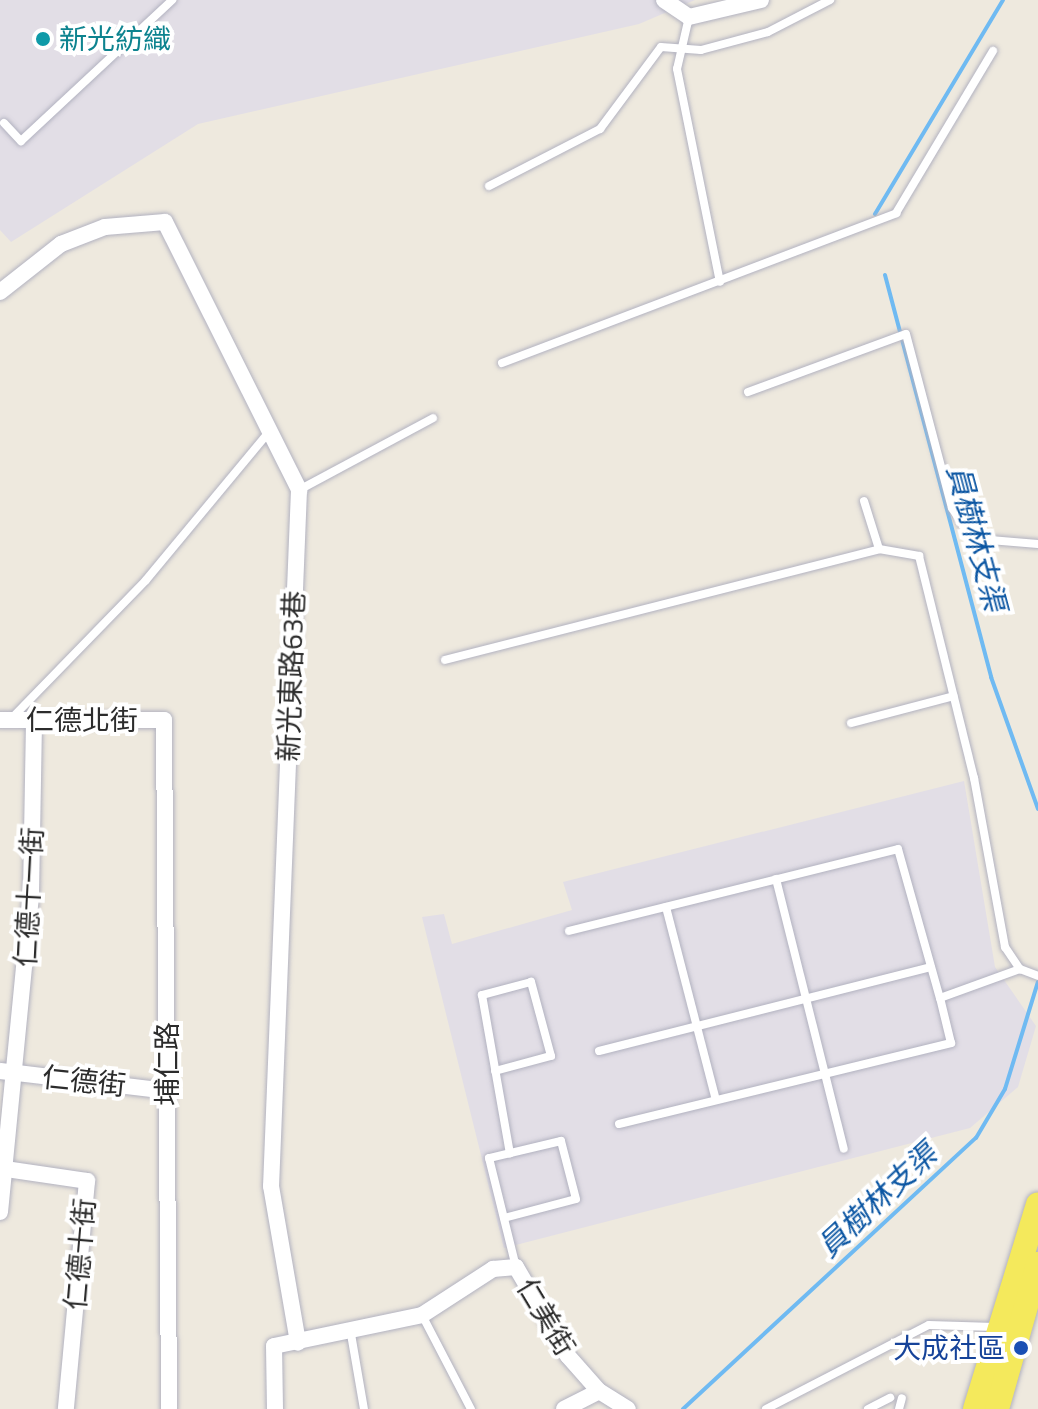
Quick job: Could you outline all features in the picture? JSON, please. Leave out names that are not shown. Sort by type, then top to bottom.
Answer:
[{"type":"main road","points":[[997,1409],[1009,1330],[1038,1204]]},
{"type":"main road","points":[[975,1409],[1038,1264]]},
{"type":"street","points":[[664,0],[689,17],[761,0]]},
{"type":"street","points":[[0,292],[61,244],[105,227],[165,222],[267,434],[299,490]]},
{"type":"street","name":"新光東路63巷","points":[[298,1343],[271,1186],[299,490]]},
{"type":"street","name":"仁德北街","points":[[5,720],[164,720]]},
{"type":"street","name":"仁德十一街","points":[[0,1212],[18,1074],[34,720]]},
{"type":"street","name":"埔仁路","points":[[164,720],[169,1409]]},
{"type":"street","name":"仁德街","points":[[0,1071],[167,1091]]},
{"type":"street","name":"仁德十街","points":[[6,1169],[87,1181],[66,1409]]},
{"type":"street","name":"仁美街","points":[[275,1409],[274,1346],[351,1334],[422,1315],[493,1269],[516,1267],[568,1356],[599,1391],[628,1409]]},
{"type":"street","points":[[564,1409],[599,1391]]},
{"type":"lane","points":[[4,123],[21,141],[172,0]]},
{"type":"lane","points":[[489,186],[600,129],[661,47],[680,49],[768,32],[830,0]]},
{"type":"lane","points":[[689,17],[677,69],[720,282]]},
{"type":"lane","points":[[502,363],[896,213],[993,51]]},
{"type":"lane","points":[[748,392],[906,334],[952,508],[965,528],[990,540],[1038,544]]},
{"type":"lane","points":[[299,490],[433,418]]},
{"type":"lane","points":[[5,720],[146,580],[267,434]]},
{"type":"lane","points":[[864,501],[879,549]]},
{"type":"lane","points":[[445,660],[879,549],[919,556],[954,696],[1005,947],[1020,969],[1038,976]]},
{"type":"lane","points":[[851,723],[954,696]]},
{"type":"lane","points":[[569,931],[898,849],[940,998],[951,1043],[619,1124]]},
{"type":"lane","points":[[776,879],[844,1149]]},
{"type":"lane","points":[[666,907],[716,1100]]},
{"type":"lane","points":[[599,1051],[931,967]]},
{"type":"lane","points":[[940,998],[1020,969]]},
{"type":"lane","points":[[495,1071],[509,1067],[523,1064],[551,1056],[531,982],[482,995],[485,1009],[495,1067],[497,1082],[510,1154]]},
{"type":"lane","points":[[504,1218],[576,1199],[561,1141],[489,1158],[516,1267]]},
{"type":"lane","points":[[422,1315],[471,1409]]},
{"type":"lane","points":[[766,1409],[929,1325],[1009,1330]]},
{"type":"lane","points":[[351,1334],[364,1409]]},
{"type":"lane","points":[[868,1409],[890,1398]]},
{"type":"lane","points":[[899,1409],[902,1398]]},
{"type":"shaded area","points":[[0,0],[695,0],[639,24],[198,124],[11,242],[0,230]]},
{"type":"shaded area","points":[[964,781],[995,967],[1036,1026],[1018,1087],[970,1128],[504,1248],[422,917],[444,914],[452,944],[572,910],[563,882]]},
{"type":"waterway","name":"員樹林支渠","points":[[875,214],[1003,0]]},
{"type":"waterway","name":"員樹林支渠","points":[[885,275],[991,677],[1038,809]]},
{"type":"waterway","name":"員樹林支渠","points":[[683,1409],[976,1138],[1005,1089],[1038,982]]},
{"type":"place","name":"新光紡織","points":[[43,39]]},
{"type":"place","name":"大成社區","points":[[1021,1348]]}]
